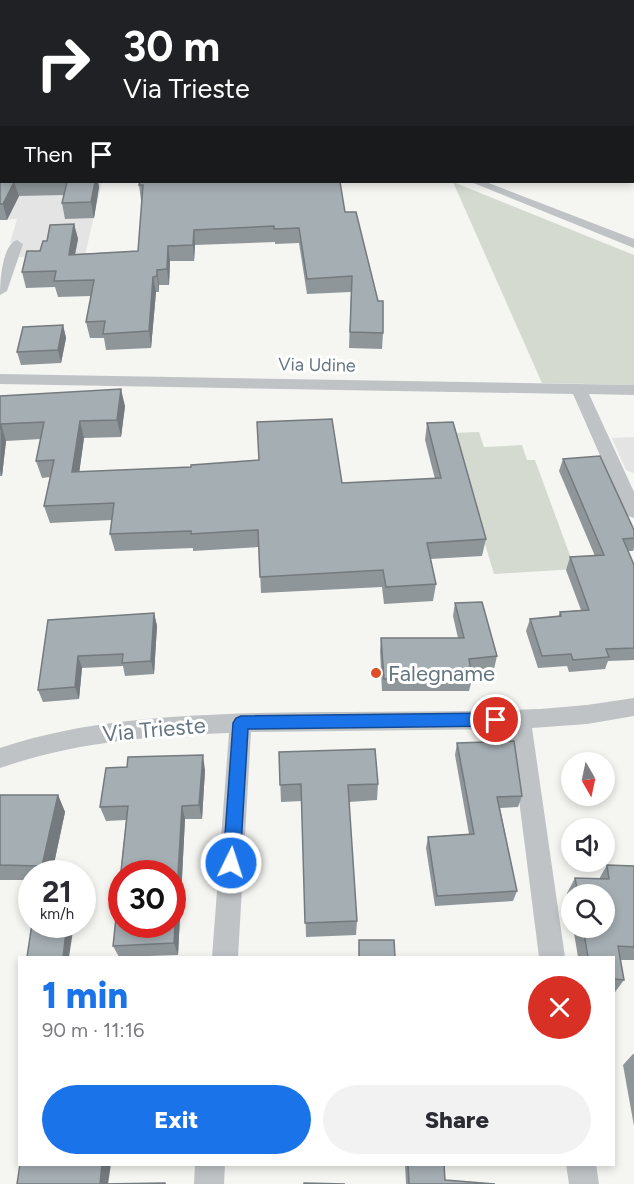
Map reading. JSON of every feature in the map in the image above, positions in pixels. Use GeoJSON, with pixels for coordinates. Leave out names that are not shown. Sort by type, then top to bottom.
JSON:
{"type":"FeatureCollection","features":[{"type":"Feature","properties":{"kind":"street"},"geometry":{"type":"LineString","coordinates":[[480,183],[634,244]]}},
{"type":"Feature","properties":{"kind":"street"},"geometry":{"type":"LineString","coordinates":[[0,291],[17,244]]}},
{"type":"Feature","properties":{"kind":"street","name":"Via Udine"},"geometry":{"type":"LineString","coordinates":[[0,379],[634,390]]}},
{"type":"Feature","properties":{"kind":"street"},"geometry":{"type":"LineString","coordinates":[[579,389],[634,512]]}},
{"type":"Feature","properties":{"kind":"street","name":"Via Trieste"},"geometry":{"type":"LineString","coordinates":[[0,758],[24,749],[114,730],[241,723],[520,719],[598,714],[634,707]]}},
{"type":"Feature","properties":{"kind":"street"},"geometry":{"type":"LineString","coordinates":[[520,719],[552,956]]}},
{"type":"Feature","properties":{"kind":"street"},"geometry":{"type":"LineString","coordinates":[[225,956],[241,723]]}},
{"type":"Feature","properties":{"kind":"street"},"geometry":{"type":"LineString","coordinates":[[209,1184],[210,1166]]}},
{"type":"Feature","properties":{"kind":"street"},"geometry":{"type":"LineString","coordinates":[[581,1166],[584,1184]]}},
{"type":"Feature","properties":{"kind":"shaded area"},"geometry":{"type":"Polygon","coordinates":[[[0,183],[102,183],[85,255],[19,257],[22,242],[10,243],[17,219],[0,220],[0,183]]]}},
{"type":"Feature","properties":{"kind":"shaded area"},"geometry":{"type":"Polygon","coordinates":[[[453,183],[634,255],[634,385],[542,383],[453,183]]]}},
{"type":"Feature","properties":{"kind":"shaded area"},"geometry":{"type":"Polygon","coordinates":[[[479,432],[484,447],[522,445],[527,460],[535,460],[575,569],[494,574],[452,433],[479,432]]]}},
{"type":"Feature","properties":{"kind":"shaded area"},"geometry":{"type":"Polygon","coordinates":[[[634,437],[634,473],[626,470],[612,438],[634,437]]]}},
{"type":"Feature","properties":{"kind":"building"},"geometry":{"type":"Polygon","coordinates":[[[0,183],[14,183],[3,204],[0,204],[0,183]]]}},
{"type":"Feature","properties":{"kind":"building"},"geometry":{"type":"Polygon","coordinates":[[[67,183],[95,183],[91,202],[62,203],[67,183]]]}},
{"type":"Feature","properties":{"kind":"building"},"geometry":{"type":"Polygon","coordinates":[[[140,183],[340,183],[345,212],[356,212],[378,301],[383,301],[383,333],[350,332],[352,276],[307,279],[299,228],[274,229],[274,226],[194,230],[193,245],[168,246],[167,269],[157,270],[157,276],[153,277],[149,331],[103,334],[105,321],[86,322],[94,280],[54,281],[56,271],[22,272],[27,251],[40,251],[43,241],[47,241],[50,225],[74,224],[69,255],[138,251],[143,185],[139,185],[140,183]]]}},
{"type":"Feature","properties":{"kind":"building"},"geometry":{"type":"Polygon","coordinates":[[[63,325],[58,350],[17,352],[23,327],[63,325]]]}},
{"type":"Feature","properties":{"kind":"building"},"geometry":{"type":"Polygon","coordinates":[[[121,389],[117,420],[80,421],[72,472],[191,467],[191,465],[259,460],[257,422],[332,419],[342,483],[441,478],[427,423],[453,422],[486,539],[427,543],[436,584],[386,587],[383,570],[260,577],[258,530],[191,534],[191,531],[110,534],[114,503],[44,506],[54,460],[36,461],[44,422],[1,424],[0,430],[0,396],[121,389]]]}},
{"type":"Feature","properties":{"kind":"building"},"geometry":{"type":"Polygon","coordinates":[[[600,456],[634,530],[634,538],[623,539],[634,565],[634,648],[606,649],[609,657],[573,660],[571,654],[542,656],[530,619],[561,616],[560,612],[589,610],[570,557],[604,555],[563,459],[600,456]]]}},
{"type":"Feature","properties":{"kind":"building"},"geometry":{"type":"Polygon","coordinates":[[[482,602],[497,656],[469,659],[472,679],[384,679],[381,638],[464,638],[455,603],[482,602]]]}},
{"type":"Feature","properties":{"kind":"building"},"geometry":{"type":"Polygon","coordinates":[[[154,613],[151,661],[122,663],[123,654],[78,656],[75,687],[38,690],[48,620],[154,613]]]}},
{"type":"Feature","properties":{"kind":"building"},"geometry":{"type":"Polygon","coordinates":[[[514,741],[522,796],[497,797],[517,891],[437,896],[428,837],[474,834],[457,743],[514,741]]]}},
{"type":"Feature","properties":{"kind":"building"},"geometry":{"type":"Polygon","coordinates":[[[375,749],[378,784],[348,785],[357,921],[305,923],[301,784],[280,785],[279,752],[375,749]]]}},
{"type":"Feature","properties":{"kind":"building"},"geometry":{"type":"Polygon","coordinates":[[[203,755],[199,805],[182,806],[179,860],[122,860],[128,806],[100,807],[106,768],[127,767],[128,757],[203,755]]]}},
{"type":"Feature","properties":{"kind":"building"},"geometry":{"type":"Polygon","coordinates":[[[0,795],[58,795],[43,860],[18,860],[18,865],[0,865],[0,795]]]}},
{"type":"Feature","properties":{"kind":"building"},"geometry":{"type":"Polygon","coordinates":[[[615,865],[634,866],[634,947],[618,946],[624,980],[615,979],[615,956],[588,956],[585,938],[615,938],[615,884],[576,884],[575,878],[609,879],[608,872],[615,872],[615,865]]]}},
{"type":"Feature","properties":{"kind":"building"},"geometry":{"type":"Polygon","coordinates":[[[30,938],[65,938],[63,956],[27,956],[30,938]]]}},
{"type":"Feature","properties":{"kind":"building"},"geometry":{"type":"Polygon","coordinates":[[[114,938],[174,938],[174,943],[113,946],[114,938]]]}},
{"type":"Feature","properties":{"kind":"building"},"geometry":{"type":"Polygon","coordinates":[[[359,940],[394,940],[395,956],[359,956],[359,940]]]}},
{"type":"Feature","properties":{"kind":"building"},"geometry":{"type":"Polygon","coordinates":[[[20,1166],[102,1166],[100,1184],[17,1184],[20,1166]]]}},
{"type":"Feature","properties":{"kind":"building"},"geometry":{"type":"Polygon","coordinates":[[[408,1166],[444,1166],[445,1180],[495,1184],[409,1184],[408,1166]]]}},
{"type":"Feature","properties":{"kind":"building"},"geometry":{"type":"Polygon","coordinates":[[[165,1183],[165,1184],[101,1184],[165,1183]]]}},
{"type":"Feature","properties":{"kind":"place","name":"Falegname"},"geometry":{"type":"Point","coordinates":[376,673]}},
{"type":"Feature","properties":{"kind":"route"},"geometry":{"type":"LineString","coordinates":[[231,863],[241,723],[496,720]]}}]}
